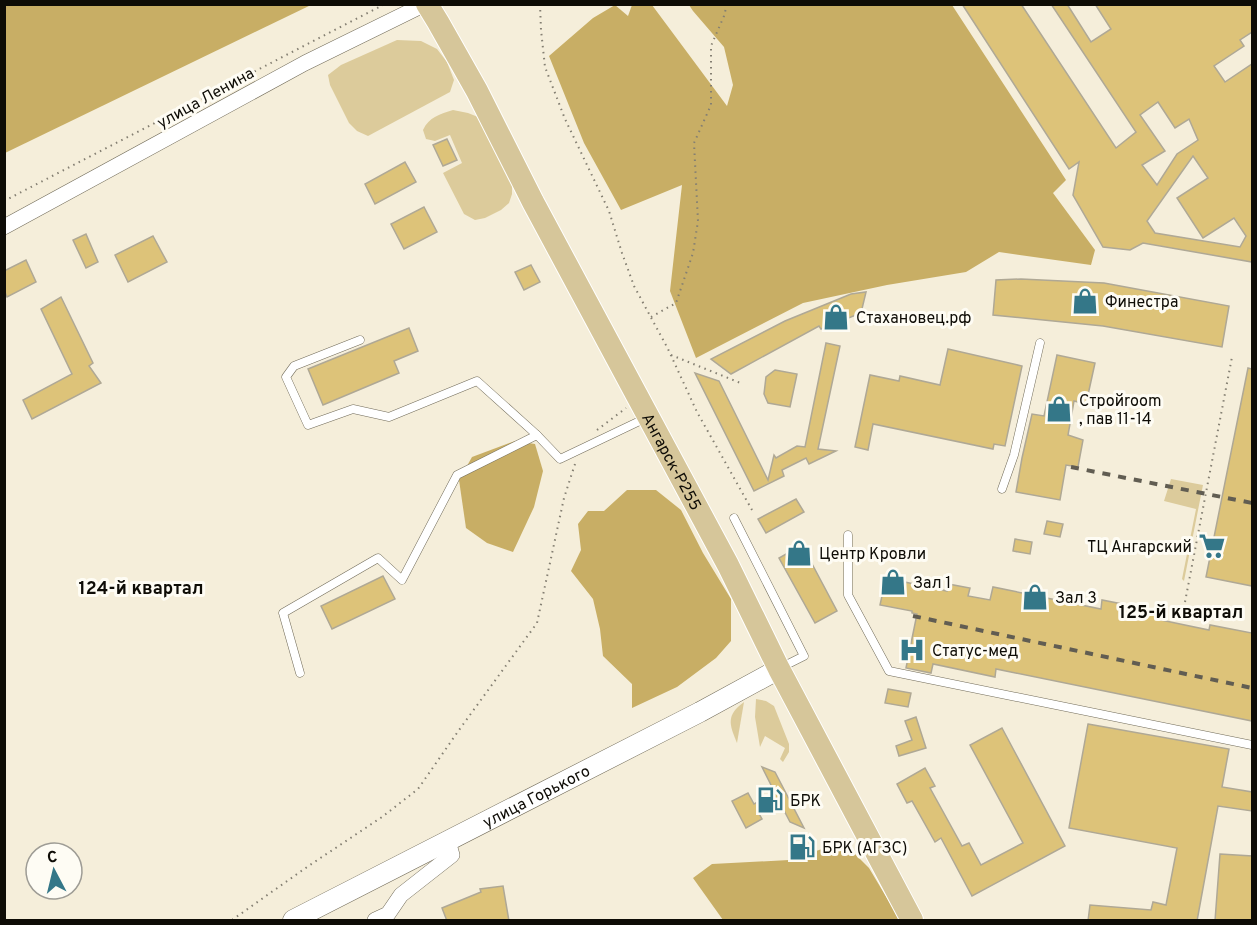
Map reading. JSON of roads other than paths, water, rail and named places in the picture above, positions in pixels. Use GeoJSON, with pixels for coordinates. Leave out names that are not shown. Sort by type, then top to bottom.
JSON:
{"type":"FeatureCollection","features":[{"type":"Feature","properties":{"kind":"main road","name":"Ангарск-Р255"},"geometry":{"type":"LineString","coordinates":[[426,4],[477,91],[533,202],[728,565],[779,669],[912,921]]}},
{"type":"Feature","properties":{"kind":"street","name":"улица Ленина"},"geometry":{"type":"LineString","coordinates":[[4,227],[295,69],[426,4]]}},
{"type":"Feature","properties":{"kind":"street","name":"улица Горького"},"geometry":{"type":"LineString","coordinates":[[293,921],[700,712],[779,669]]}},
{"type":"Feature","properties":{"kind":"street"},"geometry":{"type":"LineString","coordinates":[[375,921],[388,914],[401,895],[452,855],[448,841]]}},
{"type":"Feature","properties":{"kind":"lane"},"geometry":{"type":"LineString","coordinates":[[360,340],[294,366],[286,377],[308,425],[353,409],[389,417],[477,381],[560,459],[582,449],[643,408]]}},
{"type":"Feature","properties":{"kind":"lane"},"geometry":{"type":"LineString","coordinates":[[1002,489],[1014,455],[1040,343]]}},
{"type":"Feature","properties":{"kind":"lane"},"geometry":{"type":"LineString","coordinates":[[300,673],[283,613],[378,558],[402,580],[457,475],[537,435]]}},
{"type":"Feature","properties":{"kind":"lane"},"geometry":{"type":"LineString","coordinates":[[734,518],[804,656],[779,669]]}},
{"type":"Feature","properties":{"kind":"lane"},"geometry":{"type":"LineString","coordinates":[[848,535],[848,595],[889,671],[1252,745]]}},
{"type":"Feature","properties":{"kind":"railway"},"geometry":{"type":"LineString","coordinates":[[1071,467],[1252,503]]}},
{"type":"Feature","properties":{"kind":"railway"},"geometry":{"type":"LineString","coordinates":[[913,616],[1252,688]]}},
{"type":"Feature","properties":{"kind":"place","name":"Финестра"},"geometry":{"type":"Point","coordinates":[1085,301]}},
{"type":"Feature","properties":{"kind":"place","name":"Стахановец.рф"},"geometry":{"type":"Point","coordinates":[836,317]}},
{"type":"Feature","properties":{"kind":"place","name":"Стройroom , пав 11-14"},"geometry":{"type":"Point","coordinates":[1059,409]}},
{"type":"Feature","properties":{"kind":"place","name":"ТЦ Ангарский"},"geometry":{"type":"Point","coordinates":[1212,546]}},
{"type":"Feature","properties":{"kind":"place","name":"Центр Кровли"},"geometry":{"type":"Point","coordinates":[799,553]}},
{"type":"Feature","properties":{"kind":"place","name":"Зал 1"},"geometry":{"type":"Point","coordinates":[893,582]}},
{"type":"Feature","properties":{"kind":"place","name":"Зал 3"},"geometry":{"type":"Point","coordinates":[1035,597]}},
{"type":"Feature","properties":{"kind":"place","name":"Статус-мед"},"geometry":{"type":"Point","coordinates":[912,650]}},
{"type":"Feature","properties":{"kind":"place","name":"БРК"},"geometry":{"type":"Point","coordinates":[770,800]}},
{"type":"Feature","properties":{"kind":"place","name":"БРК (АГЗС)"},"geometry":{"type":"Point","coordinates":[802,847]}},
{"type":"Feature","properties":{"kind":"district","name":"124-й квартал"},"geometry":{"type":"Point","coordinates":[141,588]}},
{"type":"Feature","properties":{"kind":"district","name":"125-й квартал"},"geometry":{"type":"Point","coordinates":[1181,612]}}]}
